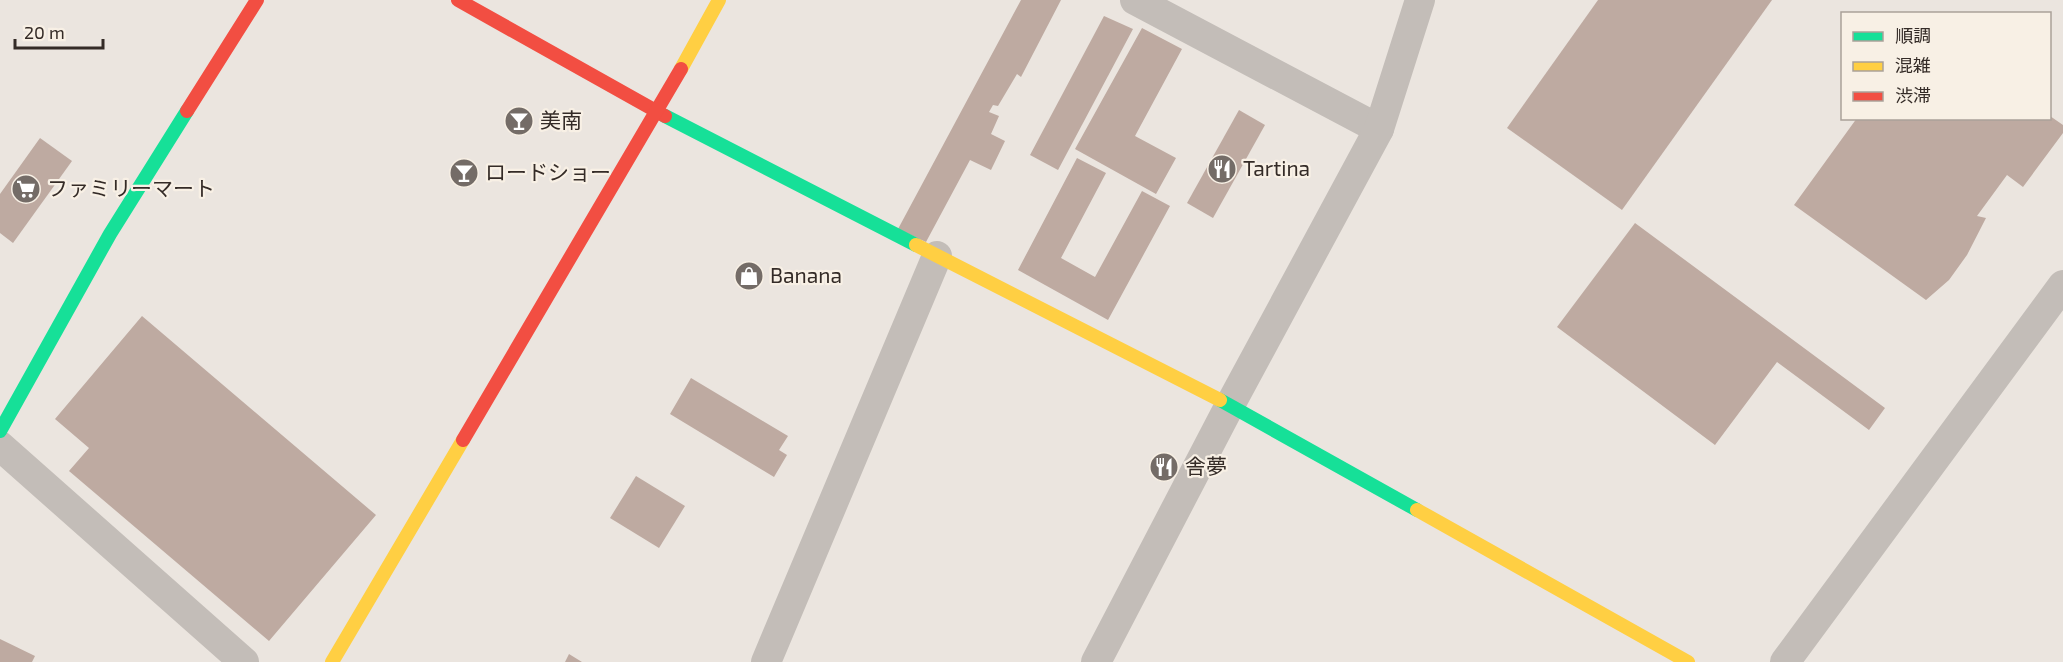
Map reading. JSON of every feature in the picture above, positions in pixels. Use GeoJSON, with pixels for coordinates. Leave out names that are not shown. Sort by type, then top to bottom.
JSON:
{"type":"FeatureCollection","features":[{"type":"Feature","properties":{"kind":"street"},"geometry":{"type":"LineString","coordinates":[[0,431],[110,234],[257,0]]}},
{"type":"Feature","properties":{"kind":"street"},"geometry":{"type":"LineString","coordinates":[[458,0],[657,112],[1230,405],[1688,662]]}},
{"type":"Feature","properties":{"kind":"street"},"geometry":{"type":"LineString","coordinates":[[332,662],[657,112],[719,0]]}},
{"type":"Feature","properties":{"kind":"street"},"geometry":{"type":"LineString","coordinates":[[1135,0],[1379,129]]}},
{"type":"Feature","properties":{"kind":"street"},"geometry":{"type":"LineString","coordinates":[[1096,662],[1230,405],[1379,129],[1420,0]]}},
{"type":"Feature","properties":{"kind":"street"},"geometry":{"type":"LineString","coordinates":[[766,662],[937,256]]}},
{"type":"Feature","properties":{"kind":"street"},"geometry":{"type":"LineString","coordinates":[[1785,662],[2063,285]]}},
{"type":"Feature","properties":{"kind":"street"},"geometry":{"type":"LineString","coordinates":[[0,446],[244,662]]}},
{"type":"Feature","properties":{"kind":"building"},"geometry":{"type":"Polygon","coordinates":[[[1021,0],[1061,0],[1021,77],[1017,74],[998,106],[993,105],[989,112],[999,116],[991,134],[1005,141],[991,170],[970,160],[926,242],[898,229],[1021,0]]]}},
{"type":"Feature","properties":{"kind":"building"},"geometry":{"type":"Polygon","coordinates":[[[1598,0],[1772,0],[1622,210],[1507,128],[1598,0]]]}},
{"type":"Feature","properties":{"kind":"building"},"geometry":{"type":"Polygon","coordinates":[[[1104,16],[1133,29],[1058,170],[1030,155],[1104,16]]]}},
{"type":"Feature","properties":{"kind":"building"},"geometry":{"type":"Polygon","coordinates":[[[1142,28],[1182,49],[1135,136],[1176,158],[1156,194],[1075,149],[1142,28]]]}},
{"type":"Feature","properties":{"kind":"building"},"geometry":{"type":"Polygon","coordinates":[[[1239,110],[1265,125],[1213,218],[1187,203],[1239,110]]]}},
{"type":"Feature","properties":{"kind":"building"},"geometry":{"type":"Polygon","coordinates":[[[2051,117],[2063,125],[2063,133],[2023,187],[2007,175],[1977,216],[1986,218],[1967,255],[1949,280],[1926,300],[1794,205],[1856,120],[2051,120],[2051,117]]]}},
{"type":"Feature","properties":{"kind":"building"},"geometry":{"type":"Polygon","coordinates":[[[40,138],[72,161],[13,243],[0,233],[0,194],[40,138]]]}},
{"type":"Feature","properties":{"kind":"building"},"geometry":{"type":"Polygon","coordinates":[[[1077,158],[1106,173],[1061,258],[1095,277],[1142,191],[1170,206],[1108,320],[1018,270],[1077,158]]]}},
{"type":"Feature","properties":{"kind":"building"},"geometry":{"type":"Polygon","coordinates":[[[1635,223],[1885,408],[1869,430],[1777,362],[1715,445],[1557,327],[1635,223]]]}},
{"type":"Feature","properties":{"kind":"building"},"geometry":{"type":"Polygon","coordinates":[[[142,316],[376,515],[269,641],[69,471],[89,448],[55,419],[142,316]]]}},
{"type":"Feature","properties":{"kind":"building"},"geometry":{"type":"Polygon","coordinates":[[[691,378],[788,436],[779,450],[787,455],[774,477],[670,414],[691,378]]]}},
{"type":"Feature","properties":{"kind":"building"},"geometry":{"type":"Polygon","coordinates":[[[636,476],[685,506],[659,548],[610,518],[636,476]]]}},
{"type":"Feature","properties":{"kind":"building"},"geometry":{"type":"Polygon","coordinates":[[[0,639],[35,656],[32,662],[0,662],[0,639]]]}},
{"type":"Feature","properties":{"kind":"building"},"geometry":{"type":"Polygon","coordinates":[[[569,654],[582,662],[565,662],[569,654]]]}},
{"type":"Feature","properties":{"kind":"traffic: fast"},"geometry":{"type":"LineString","coordinates":[[0,431],[110,234],[187,111]]}},
{"type":"Feature","properties":{"kind":"traffic: fast"},"geometry":{"type":"LineString","coordinates":[[665,116],[916,245]]}},
{"type":"Feature","properties":{"kind":"traffic: fast"},"geometry":{"type":"LineString","coordinates":[[1220,400],[1417,510]]}},
{"type":"Feature","properties":{"kind":"traffic: slow"},"geometry":{"type":"LineString","coordinates":[[681,69],[719,0]]}},
{"type":"Feature","properties":{"kind":"traffic: slow"},"geometry":{"type":"LineString","coordinates":[[916,245],[1220,400]]}},
{"type":"Feature","properties":{"kind":"traffic: slow"},"geometry":{"type":"LineString","coordinates":[[332,662],[463,440]]}},
{"type":"Feature","properties":{"kind":"traffic: slow"},"geometry":{"type":"LineString","coordinates":[[1417,510],[1688,662]]}},
{"type":"Feature","properties":{"kind":"traffic: jam"},"geometry":{"type":"LineString","coordinates":[[187,111],[257,0]]}},
{"type":"Feature","properties":{"kind":"traffic: jam"},"geometry":{"type":"LineString","coordinates":[[458,0],[665,116]]}},
{"type":"Feature","properties":{"kind":"traffic: jam"},"geometry":{"type":"LineString","coordinates":[[463,440],[681,69]]}},
{"type":"Feature","properties":{"kind":"place","name":"美南"},"geometry":{"type":"Point","coordinates":[519,121]}},
{"type":"Feature","properties":{"kind":"place","name":"Tartina"},"geometry":{"type":"Point","coordinates":[1222,169]}},
{"type":"Feature","properties":{"kind":"place","name":"ロードショー"},"geometry":{"type":"Point","coordinates":[464,173]}},
{"type":"Feature","properties":{"kind":"place","name":"ファミリーマート"},"geometry":{"type":"Point","coordinates":[26,189]}},
{"type":"Feature","properties":{"kind":"place","name":"Banana"},"geometry":{"type":"Point","coordinates":[749,276]}},
{"type":"Feature","properties":{"kind":"place","name":"舎夢"},"geometry":{"type":"Point","coordinates":[1164,467]}}]}
